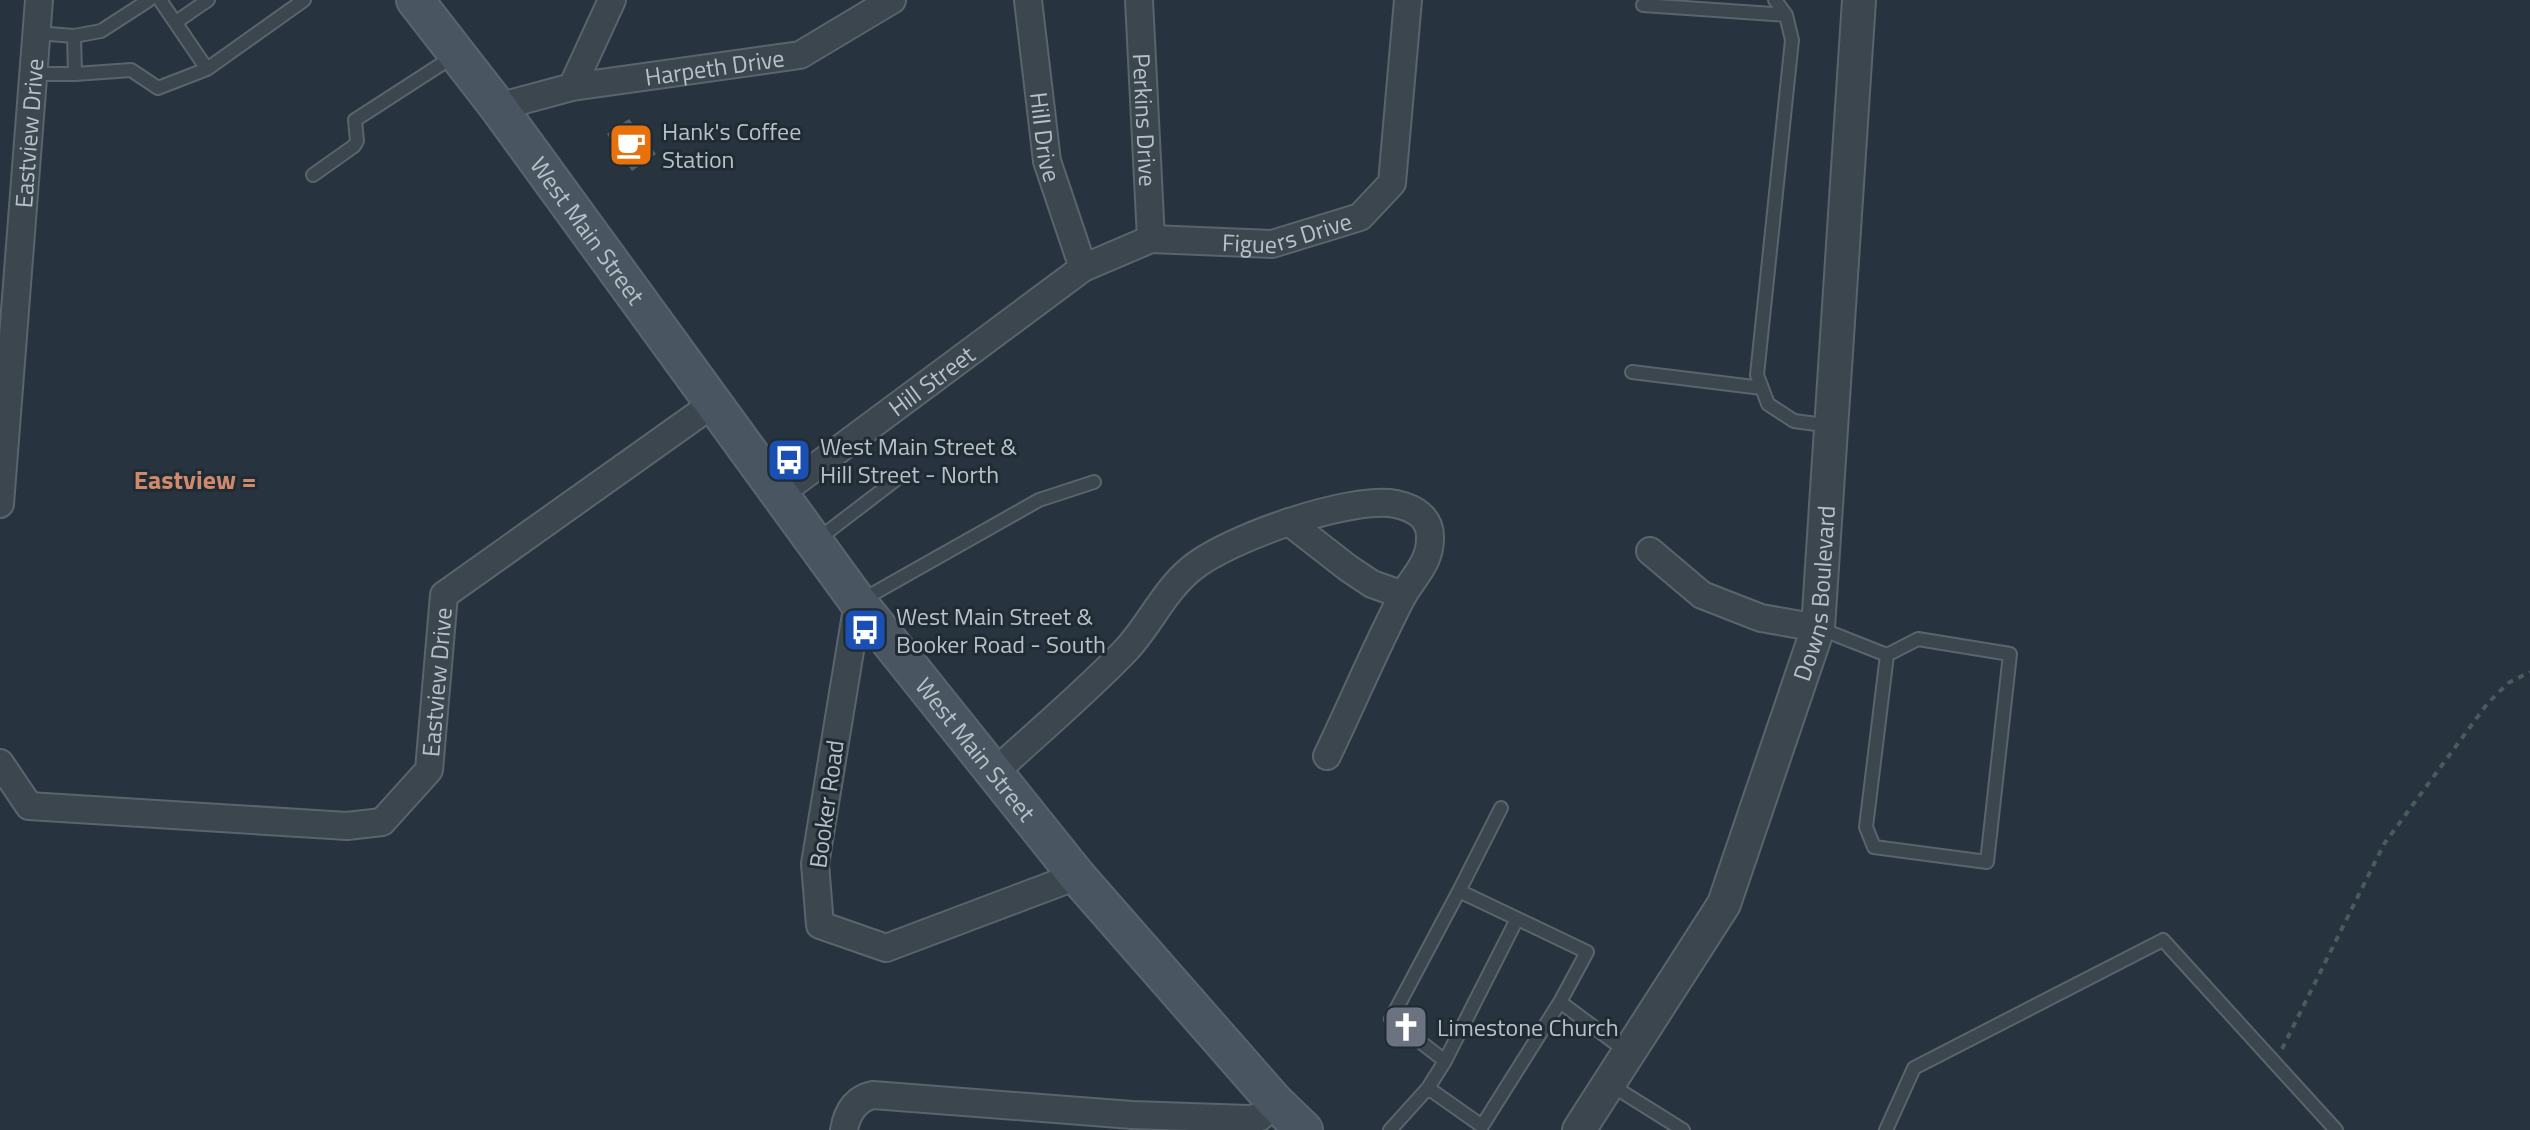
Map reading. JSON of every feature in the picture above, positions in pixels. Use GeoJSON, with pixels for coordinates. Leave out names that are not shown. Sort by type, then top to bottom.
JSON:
{"type":"FeatureCollection","features":[{"type":"Feature","properties":{"kind":"main road","name":"West Main Street"},"geometry":{"type":"LineString","coordinates":[[415,0],[498,107],[858,602],[1077,876],[1275,1102],[1304,1130]]}},
{"type":"Feature","properties":{"kind":"street","name":"Eastview Drive"},"geometry":{"type":"LineString","coordinates":[[0,504],[39,0]]}},
{"type":"Feature","properties":{"kind":"street"},"geometry":{"type":"LineString","coordinates":[[572,87],[612,0]]}},
{"type":"Feature","properties":{"kind":"street","name":"Harpeth Drive"},"geometry":{"type":"LineString","coordinates":[[498,107],[572,87],[800,55],[892,0]]}},
{"type":"Feature","properties":{"kind":"street","name":"Hill Drive"},"geometry":{"type":"LineString","coordinates":[[1028,0],[1047,161],[1083,268]]}},
{"type":"Feature","properties":{"kind":"street","name":"Perkins Drive"},"geometry":{"type":"LineString","coordinates":[[1139,0],[1151,239]]}},
{"type":"Feature","properties":{"kind":"street","name":"Figuers Drive"},"geometry":{"type":"LineString","coordinates":[[1083,268],[1151,239],[1272,244],[1360,217],[1392,183],[1408,0]]}},
{"type":"Feature","properties":{"kind":"street","name":"Downs Boulevard"},"geometry":{"type":"LineString","coordinates":[[1579,1130],[1724,904],[1818,628],[1859,0]]}},
{"type":"Feature","properties":{"kind":"street","name":"Hill Street"},"geometry":{"type":"LineString","coordinates":[[779,494],[1083,268]]}},
{"type":"Feature","properties":{"kind":"street","name":"Eastview Drive"},"geometry":{"type":"LineString","coordinates":[[0,763],[29,806],[347,826],[382,822],[429,770],[444,595],[714,403]]}},
{"type":"Feature","properties":{"kind":"street"},"geometry":{"type":"LineString","coordinates":[[994,773],[1128,648],[1169,592],[1191,569],[1225,547],[1289,522],[1338,508],[1390,503],[1413,508],[1427,521],[1431,536],[1427,560],[1403,595],[1327,756]]}},
{"type":"Feature","properties":{"kind":"street"},"geometry":{"type":"LineString","coordinates":[[1289,522],[1372,584],[1403,595]]}},
{"type":"Feature","properties":{"kind":"street"},"geometry":{"type":"LineString","coordinates":[[1650,551],[1702,595],[1761,618],[1818,628]]}},
{"type":"Feature","properties":{"kind":"street","name":"Booker Road"},"geometry":{"type":"LineString","coordinates":[[858,602],[815,864],[820,925],[886,948],[1077,876]]}},
{"type":"Feature","properties":{"kind":"street"},"geometry":{"type":"LineString","coordinates":[[844,1130],[853,1107],[865,1097],[873,1095],[1132,1115],[1233,1119],[1260,1117],[1275,1102]]}},
{"type":"Feature","properties":{"kind":"lane"},"geometry":{"type":"LineString","coordinates":[[37,33],[74,36],[101,31],[149,0]]}},
{"type":"Feature","properties":{"kind":"lane"},"geometry":{"type":"LineString","coordinates":[[160,0],[207,69]]}},
{"type":"Feature","properties":{"kind":"lane"},"geometry":{"type":"LineString","coordinates":[[176,22],[208,0]]}},
{"type":"Feature","properties":{"kind":"lane"},"geometry":{"type":"LineString","coordinates":[[34,74],[131,70],[158,88],[207,69],[304,0]]}},
{"type":"Feature","properties":{"kind":"lane"},"geometry":{"type":"LineString","coordinates":[[1775,0],[1786,15],[1792,40],[1757,375],[1768,404],[1794,421],[1831,426]]}},
{"type":"Feature","properties":{"kind":"lane"},"geometry":{"type":"LineString","coordinates":[[1643,5],[1786,15]]}},
{"type":"Feature","properties":{"kind":"lane"},"geometry":{"type":"LineString","coordinates":[[74,36],[75,74]]}},
{"type":"Feature","properties":{"kind":"lane"},"geometry":{"type":"LineString","coordinates":[[313,175],[354,146],[357,141],[355,120],[457,54]]}},
{"type":"Feature","properties":{"kind":"lane"},"geometry":{"type":"LineString","coordinates":[[1632,372],[1762,388]]}},
{"type":"Feature","properties":{"kind":"lane"},"geometry":{"type":"LineString","coordinates":[[814,542],[898,478]]}},
{"type":"Feature","properties":{"kind":"lane"},"geometry":{"type":"LineString","coordinates":[[858,602],[1039,500],[1094,482]]}},
{"type":"Feature","properties":{"kind":"lane"},"geometry":{"type":"LineString","coordinates":[[1818,628],[1887,655],[1918,639],[2010,654],[1987,862],[1874,847],[1866,827],[1887,655]]}},
{"type":"Feature","properties":{"kind":"lane"},"geometry":{"type":"LineString","coordinates":[[1445,1061],[1391,1019],[1501,808]]}},
{"type":"Feature","properties":{"kind":"lane"},"geometry":{"type":"LineString","coordinates":[[1428,1088],[1482,1126],[1560,1002],[1587,952],[1459,891]]}},
{"type":"Feature","properties":{"kind":"lane"},"geometry":{"type":"LineString","coordinates":[[1390,1130],[1428,1088],[1445,1061],[1517,919]]}},
{"type":"Feature","properties":{"kind":"lane"},"geometry":{"type":"LineString","coordinates":[[1886,1130],[1914,1068],[2163,940],[2336,1130]]}},
{"type":"Feature","properties":{"kind":"lane"},"geometry":{"type":"LineString","coordinates":[[1560,1002],[1628,1053]]}},
{"type":"Feature","properties":{"kind":"lane"},"geometry":{"type":"LineString","coordinates":[[1609,1083],[1683,1130]]}},
{"type":"Feature","properties":{"kind":"path"},"geometry":{"type":"LineString","coordinates":[[2275,1063],[2384,844],[2487,704],[2508,683],[2530,672]]}},
{"type":"Feature","properties":{"kind":"building","name":"Hank's Coffee Station"},"geometry":{"type":"Polygon","coordinates":[[[629,119],[656,154],[632,171],[607,134],[629,119]]]}},
{"type":"Feature","properties":{"kind":"place","name":"Hank's Coffee Station"},"geometry":{"type":"Point","coordinates":[631,145]}},
{"type":"Feature","properties":{"kind":"place","name":"West Main Street & Hill Street - North"},"geometry":{"type":"Point","coordinates":[789,460]}},
{"type":"Feature","properties":{"kind":"place","name":"West Main Street & Booker Road - South"},"geometry":{"type":"Point","coordinates":[865,630]}},
{"type":"Feature","properties":{"kind":"place","name":"Limestone Church"},"geometry":{"type":"Point","coordinates":[1406,1027]}},
{"type":"Feature","properties":{"kind":"district","name":"Eastview ="},"geometry":{"type":"Point","coordinates":[195,479]}}]}
